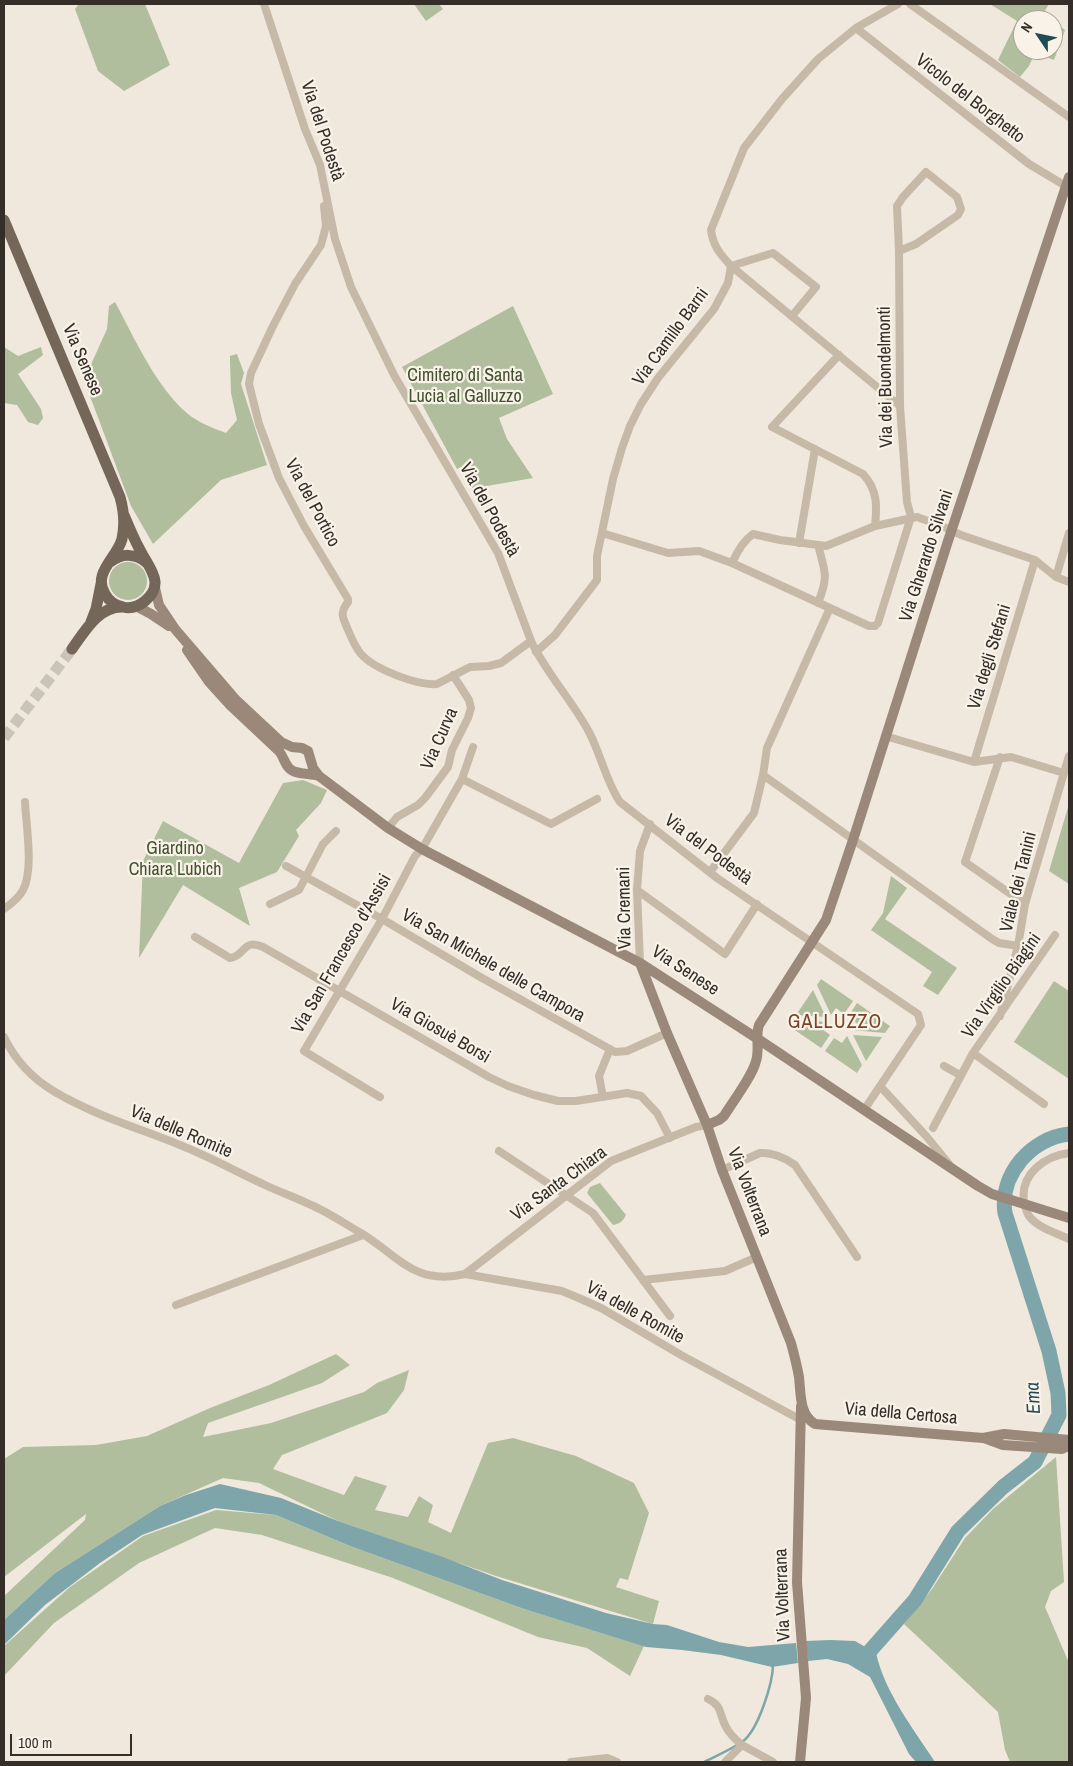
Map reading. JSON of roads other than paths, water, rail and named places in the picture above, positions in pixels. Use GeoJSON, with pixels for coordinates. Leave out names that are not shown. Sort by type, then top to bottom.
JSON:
{"type":"FeatureCollection","features":[{"type":"Feature","properties":{"kind":"main road","name":"Via Gherardo Silvani"},"geometry":{"type":"LineString","coordinates":[[707,1125],[724,1116],[753,1069],[756,1061],[758,1029],[826,920],[952,531],[1068,184]]}},
{"type":"Feature","properties":{"kind":"main road","name":"Via Senese"},"geometry":{"type":"LineString","coordinates":[[4,220],[116,486],[124,515],[154,576],[154,588],[159,605],[209,682],[238,713],[276,747],[289,768],[293,771],[319,776]]}},
{"type":"Feature","properties":{"kind":"main road","name":"Via Senese"},"geometry":{"type":"LineString","coordinates":[[124,515],[122,540],[105,570],[101,584],[108,599],[114,604],[131,607],[151,614],[177,632],[236,700],[281,742],[308,751],[314,770],[319,776],[388,828],[422,849],[640,963],[758,1039],[978,1186],[992,1194],[1069,1218]]}},
{"type":"Feature","properties":{"kind":"main road"},"geometry":{"type":"LineString","coordinates":[[90,623],[105,570],[118,556],[129,554],[140,558],[148,564]]}},
{"type":"Feature","properties":{"kind":"main road"},"geometry":{"type":"LineString","coordinates":[[72,648],[90,623],[104,612],[117,607],[131,607],[146,600],[154,588]]}},
{"type":"Feature","properties":{"kind":"main road"},"geometry":{"type":"LineString","coordinates":[[285,759],[288,752],[295,747]]}},
{"type":"Feature","properties":{"kind":"main road"},"geometry":{"type":"LineString","coordinates":[[300,772],[306,769],[311,762]]}},
{"type":"Feature","properties":{"kind":"main road","name":"Via Volterrana"},"geometry":{"type":"LineString","coordinates":[[640,963],[707,1125],[722,1170],[793,1349],[799,1377],[801,1438],[797,1549],[805,1712],[800,1762]]}},
{"type":"Feature","properties":{"kind":"main road","name":"Via Volterrana"},"geometry":{"type":"LineString","coordinates":[[801,1403],[811,1426]]}},
{"type":"Feature","properties":{"kind":"main road"},"geometry":{"type":"LineString","coordinates":[[801,1420],[811,1426],[801,1438]]}},
{"type":"Feature","properties":{"kind":"main road","name":"Via della Certosa"},"geometry":{"type":"LineString","coordinates":[[811,1426],[983,1438],[1004,1434],[1066,1443]]}},
{"type":"Feature","properties":{"kind":"main road","name":"Via della Certosa"},"geometry":{"type":"LineString","coordinates":[[983,1438],[1003,1445],[1066,1443]]}},
{"type":"Feature","properties":{"kind":"street","name":"Via del Podestà"},"geometry":{"type":"LineString","coordinates":[[264,4],[305,129],[320,165],[334,239],[351,287],[394,375],[498,553],[530,641],[580,716],[620,802],[710,872],[918,1014],[921,1025],[864,1110]]}},
{"type":"Feature","properties":{"kind":"street"},"geometry":{"type":"LineString","coordinates":[[898,4],[856,28],[807,70],[744,148],[711,230],[713,241],[718,251],[731,266],[900,406]]}},
{"type":"Feature","properties":{"kind":"street"},"geometry":{"type":"LineString","coordinates":[[910,4],[1069,117]]}},
{"type":"Feature","properties":{"kind":"street","name":"Vicolo del Borghetto"},"geometry":{"type":"LineString","coordinates":[[856,28],[1029,164],[1068,184]]}},
{"type":"Feature","properties":{"kind":"street","name":"Via dei Buondelmonti"},"geometry":{"type":"LineString","coordinates":[[899,251],[916,244],[958,215],[960,210],[958,197],[926,172],[897,206],[900,406],[907,502],[911,517]]}},
{"type":"Feature","properties":{"kind":"street","name":"Via del Portico"},"geometry":{"type":"LineString","coordinates":[[325,187],[323,201],[326,226],[321,245],[295,284],[273,326],[251,373],[249,384],[258,424],[279,478],[304,526],[348,599],[342,616],[355,646],[361,654],[377,666],[424,684],[437,684],[470,667],[501,663],[530,641]]}},
{"type":"Feature","properties":{"kind":"street"},"geometry":{"type":"LineString","coordinates":[[731,266],[773,253],[816,287],[792,316]]}},
{"type":"Feature","properties":{"kind":"street","name":"Via Camillo Barni"},"geometry":{"type":"LineString","coordinates":[[536,652],[555,635],[597,580],[596,556],[613,479],[630,426],[641,404],[658,378],[714,309],[728,282],[731,266]]}},
{"type":"Feature","properties":{"kind":"street"},"geometry":{"type":"LineString","coordinates":[[839,355],[772,427],[863,474],[872,487],[877,504],[875,526]]}},
{"type":"Feature","properties":{"kind":"street"},"geometry":{"type":"LineString","coordinates":[[799,543],[815,449]]}},
{"type":"Feature","properties":{"kind":"street"},"geometry":{"type":"LineString","coordinates":[[602,533],[668,553],[699,551],[732,563],[869,626],[875,626],[878,623],[911,517]]}},
{"type":"Feature","properties":{"kind":"street"},"geometry":{"type":"LineString","coordinates":[[732,563],[744,543],[753,534],[826,546],[875,526],[911,517],[923,518],[952,531],[1035,560],[1056,578],[1069,582]]}},
{"type":"Feature","properties":{"kind":"street"},"geometry":{"type":"LineString","coordinates":[[1056,578],[1069,533]]}},
{"type":"Feature","properties":{"kind":"street"},"geometry":{"type":"LineString","coordinates":[[818,545],[826,576],[825,587],[818,603]]}},
{"type":"Feature","properties":{"kind":"street","name":"Via degli Stefani"},"geometry":{"type":"LineString","coordinates":[[974,762],[1035,560]]}},
{"type":"Feature","properties":{"kind":"street"},"geometry":{"type":"LineString","coordinates":[[710,872],[754,814],[767,748],[830,608]]}},
{"type":"Feature","properties":{"kind":"street","name":"Via Curva"},"geometry":{"type":"LineString","coordinates":[[388,828],[397,818],[422,802],[448,766],[452,750],[471,708],[469,700],[453,675]]}},
{"type":"Feature","properties":{"kind":"street"},"geometry":{"type":"LineString","coordinates":[[885,736],[974,762],[1011,756],[1064,773]]}},
{"type":"Feature","properties":{"kind":"street","name":"Via San Francesco d'Assisi"},"geometry":{"type":"LineString","coordinates":[[380,1097],[304,1051],[382,919],[415,856],[422,849],[462,778],[473,747]]}},
{"type":"Feature","properties":{"kind":"street","name":"Viale dei Tanini"},"geometry":{"type":"LineString","coordinates":[[1000,1016],[1018,946],[1025,904],[1069,756]]}},
{"type":"Feature","properties":{"kind":"street"},"geometry":{"type":"LineString","coordinates":[[1000,757],[966,862],[1025,904]]}},
{"type":"Feature","properties":{"kind":"street"},"geometry":{"type":"LineString","coordinates":[[763,776],[992,939],[1000,943],[1018,946]]}},
{"type":"Feature","properties":{"kind":"street"},"geometry":{"type":"LineString","coordinates":[[462,778],[551,824],[597,799]]}},
{"type":"Feature","properties":{"kind":"street"},"geometry":{"type":"LineString","coordinates":[[4,909],[12,904],[23,890],[28,876],[25,802]]}},
{"type":"Feature","properties":{"kind":"street","name":"Via Cremani"},"geometry":{"type":"LineString","coordinates":[[640,963],[637,890],[640,851],[650,824]]}},
{"type":"Feature","properties":{"kind":"street"},"geometry":{"type":"LineString","coordinates":[[270,904],[299,890],[324,844],[336,831]]}},
{"type":"Feature","properties":{"kind":"street","name":"Via San Michele delle Campora"},"geometry":{"type":"LineString","coordinates":[[286,866],[610,1049]]}},
{"type":"Feature","properties":{"kind":"street"},"geometry":{"type":"LineString","coordinates":[[637,890],[726,954],[757,904]]}},
{"type":"Feature","properties":{"kind":"street","name":"Via Virgilio Biagini"},"geometry":{"type":"LineString","coordinates":[[933,1128],[973,1053],[1055,935]]}},
{"type":"Feature","properties":{"kind":"street","name":"Via Giosuè Borsi"},"geometry":{"type":"LineString","coordinates":[[195,938],[230,958],[238,956],[248,945],[257,944],[489,1077],[508,1086],[558,1101],[576,1101],[627,1093],[641,1096],[656,1113],[670,1138]]}},
{"type":"Feature","properties":{"kind":"street"},"geometry":{"type":"LineString","coordinates":[[603,1097],[599,1076],[610,1049],[615,1052],[628,1051],[668,1033]]}},
{"type":"Feature","properties":{"kind":"street","name":"Via delle Romite"},"geometry":{"type":"LineString","coordinates":[[4,1037],[21,1064],[36,1079],[55,1092],[97,1113],[183,1146],[279,1192],[313,1205],[363,1235],[402,1264],[418,1272],[449,1278],[465,1274],[562,1291],[581,1299],[801,1420]]}},
{"type":"Feature","properties":{"kind":"street","name":"Via Virgilio Biagini"},"geometry":{"type":"LineString","coordinates":[[973,1053],[1044,1104]]}},
{"type":"Feature","properties":{"kind":"street"},"geometry":{"type":"LineString","coordinates":[[944,1066],[960,1076]]}},
{"type":"Feature","properties":{"kind":"street"},"geometry":{"type":"LineString","coordinates":[[880,1086],[927,1137],[953,1170]]}},
{"type":"Feature","properties":{"kind":"street","name":"Via Santa Chiara"},"geometry":{"type":"LineString","coordinates":[[465,1274],[611,1161],[707,1125]]}},
{"type":"Feature","properties":{"kind":"street"},"geometry":{"type":"LineString","coordinates":[[499,1151],[593,1212],[670,1316]]}},
{"type":"Feature","properties":{"kind":"street"},"geometry":{"type":"LineString","coordinates":[[722,1170],[766,1152],[790,1161],[795,1165],[857,1258]]}},
{"type":"Feature","properties":{"kind":"street"},"geometry":{"type":"LineString","coordinates":[[1069,1153],[1045,1160],[1033,1171],[1024,1190],[1028,1215],[1049,1230],[1069,1239]]}},
{"type":"Feature","properties":{"kind":"street"},"geometry":{"type":"LineString","coordinates":[[176,1305],[363,1235]]}},
{"type":"Feature","properties":{"kind":"street"},"geometry":{"type":"LineString","coordinates":[[643,1280],[724,1271],[756,1257]]}},
{"type":"Feature","properties":{"kind":"street"},"geometry":{"type":"LineString","coordinates":[[708,1699],[719,1706],[725,1726],[730,1734],[742,1745],[773,1762]]}},
{"type":"Feature","properties":{"kind":"street"},"geometry":{"type":"LineString","coordinates":[[725,1762],[742,1745]]}},
{"type":"Feature","properties":{"kind":"street"},"geometry":{"type":"LineString","coordinates":[[572,1762],[607,1758],[617,1762]]}},
{"type":"Feature","properties":{"kind":"water"},"geometry":{"type":"Polygon","coordinates":[[[220,1484],[281,1498],[338,1521],[443,1557],[502,1580],[606,1613],[653,1624],[667,1625],[719,1642],[748,1647],[796,1643],[798,1663],[772,1667],[721,1655],[646,1647],[524,1609],[350,1546],[276,1515],[215,1508],[142,1535],[100,1563],[45,1605],[4,1645],[4,1620],[55,1573],[160,1506],[220,1484]]]}},
{"type":"Feature","properties":{"kind":"water"},"geometry":{"type":"Polygon","coordinates":[[[806,1641],[855,1641],[876,1653],[880,1668],[893,1696],[935,1762],[916,1762],[909,1754],[870,1677],[848,1664],[827,1659],[808,1661],[806,1641]]]}},
{"type":"Feature","properties":{"kind":"waterway","name":"Ema"},"geometry":{"type":"LineString","coordinates":[[862,1660],[915,1600],[958,1531],[1003,1487],[1035,1462],[1059,1415],[1058,1393],[1049,1351],[1005,1213],[1004,1199],[1007,1185],[1020,1161],[1042,1143],[1055,1137],[1069,1134]]}},
{"type":"Feature","properties":{"kind":"waterway"},"geometry":{"type":"LineString","coordinates":[[704,1762],[742,1742],[754,1728],[764,1706],[773,1664]]}},
{"type":"Feature","properties":{"kind":"tunnel"},"geometry":{"type":"LineString","coordinates":[[4,738],[72,649]]}},
{"type":"Feature","properties":{"kind":"district","name":"GALLUZZO"},"geometry":{"type":"Point","coordinates":[835,1023]}},
{"type":"Feature","properties":{"kind":"park label","name":"Cimitero di Santa Lucia al Galluzzo"},"geometry":{"type":"Point","coordinates":[465,386]}},
{"type":"Feature","properties":{"kind":"park label","name":"Giardino Chiara Lubich"},"geometry":{"type":"Point","coordinates":[175,860]}}]}
